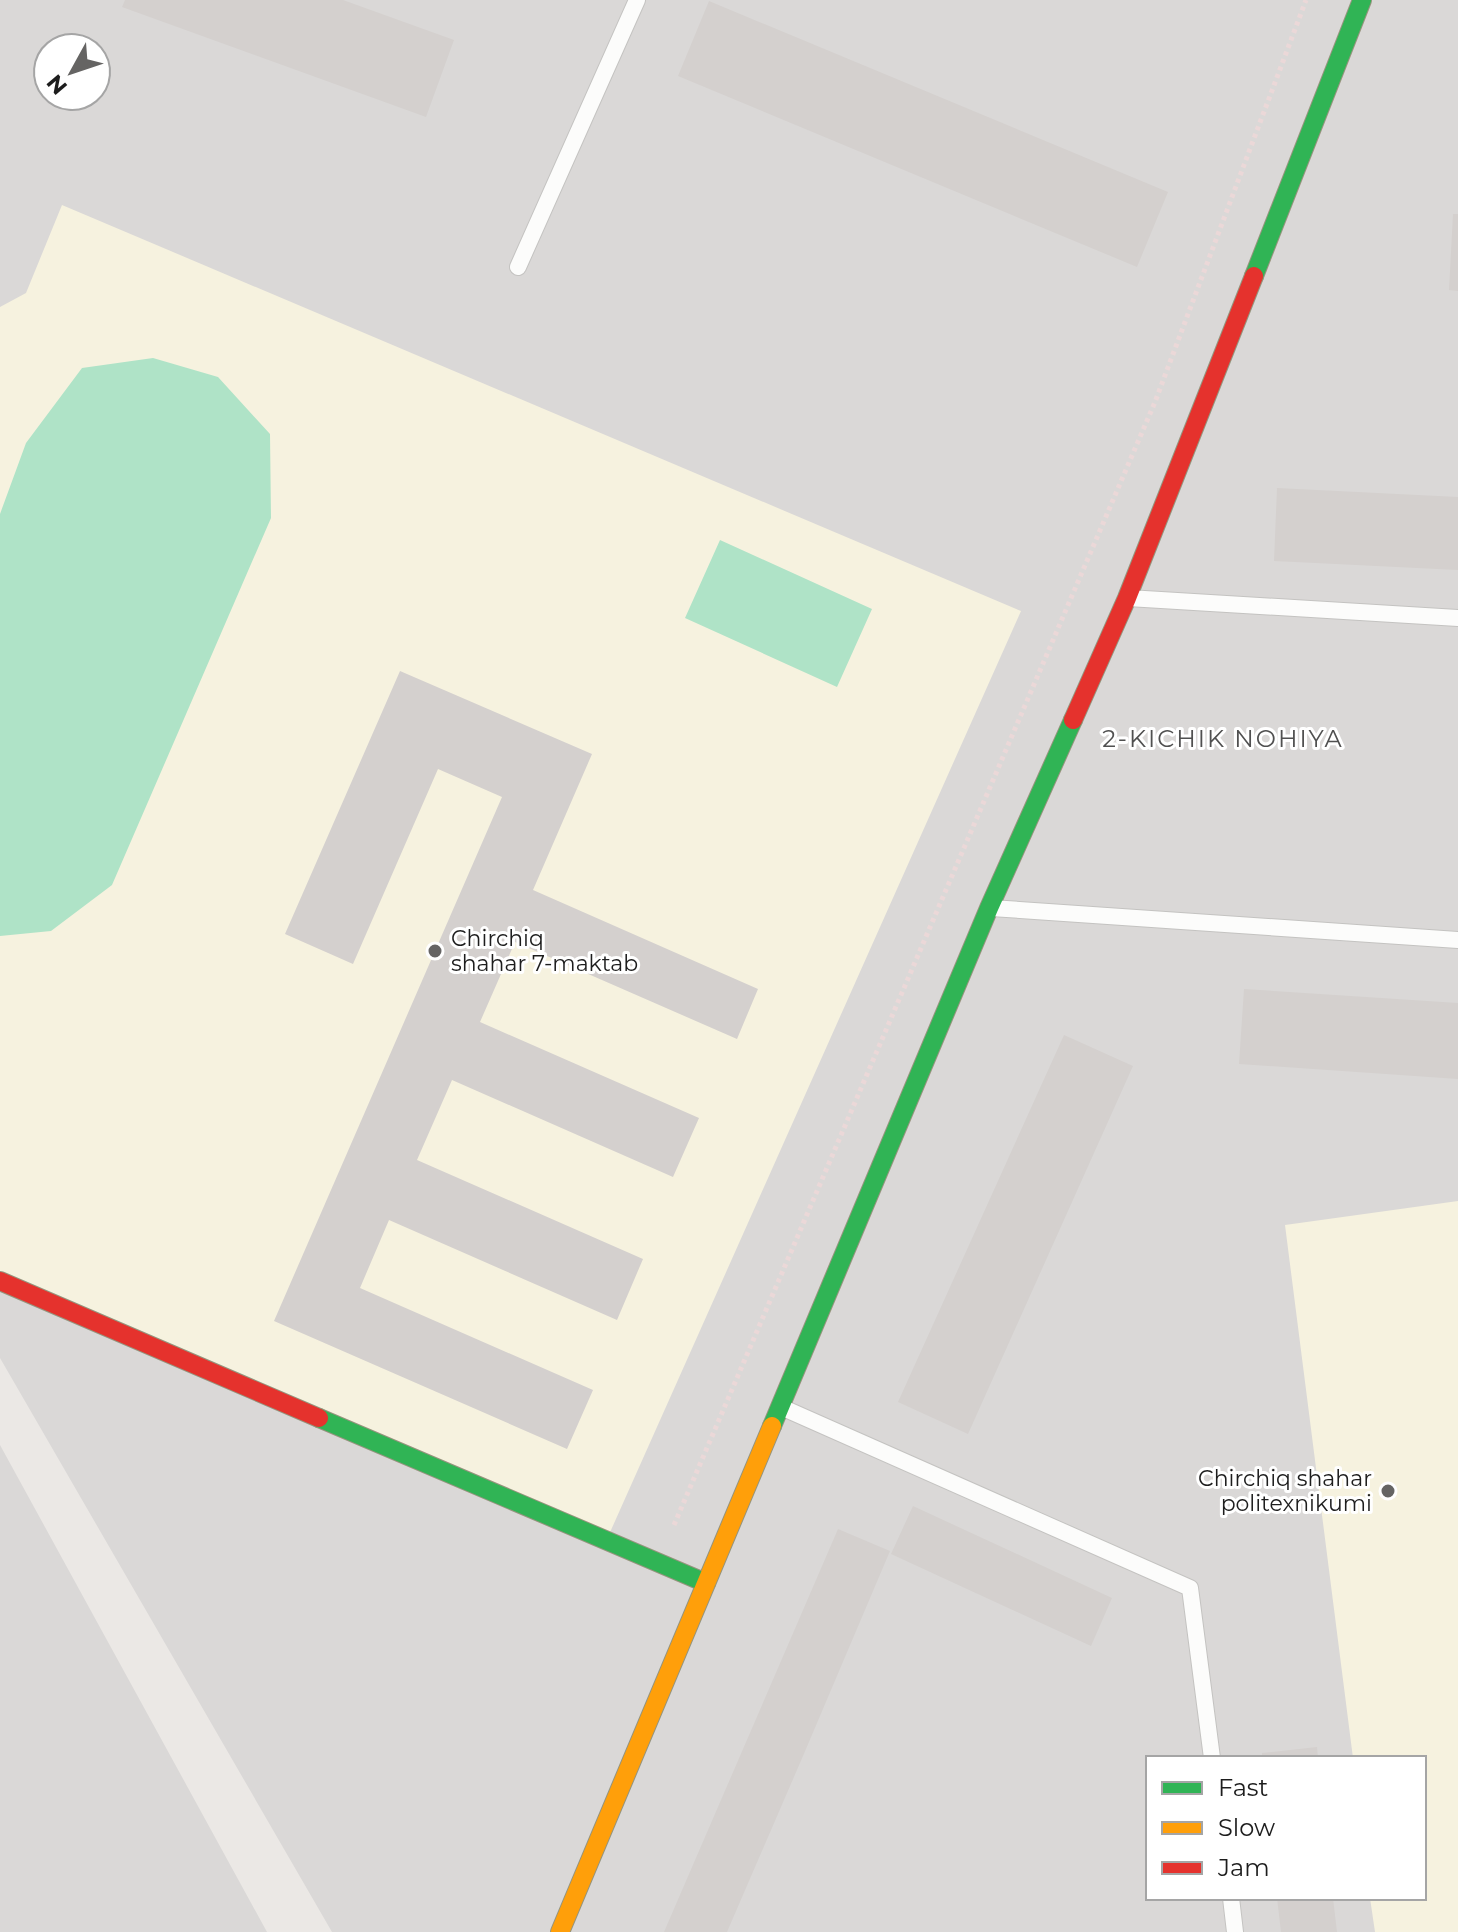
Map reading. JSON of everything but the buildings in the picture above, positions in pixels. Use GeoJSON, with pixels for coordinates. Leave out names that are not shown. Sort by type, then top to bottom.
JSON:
{"type":"FeatureCollection","features":[{"type":"Feature","properties":{"kind":"street"},"geometry":{"type":"LineString","coordinates":[[560,1932],[989,908],[1127,598],[1362,0]]}},
{"type":"Feature","properties":{"kind":"street"},"geometry":{"type":"LineString","coordinates":[[0,1281],[706,1583]]}},
{"type":"Feature","properties":{"kind":"lane"},"geometry":{"type":"LineString","coordinates":[[518,267],[637,0]]}},
{"type":"Feature","properties":{"kind":"lane"},"geometry":{"type":"LineString","coordinates":[[1127,598],[1458,618]]}},
{"type":"Feature","properties":{"kind":"lane"},"geometry":{"type":"LineString","coordinates":[[989,908],[1458,940]]}},
{"type":"Feature","properties":{"kind":"lane"},"geometry":{"type":"LineString","coordinates":[[780,1406],[1190,1588],[1212,1756]]}},
{"type":"Feature","properties":{"kind":"lane"},"geometry":{"type":"LineString","coordinates":[[1231,1900],[1235,1932]]}},
{"type":"Feature","properties":{"kind":"path"},"geometry":{"type":"LineString","coordinates":[[657,1562],[1155,402],[1306,0]]}},
{"type":"Feature","properties":{"kind":"shaded area","name":"2-KICHIK NOHIYA"},"geometry":{"type":"Polygon","coordinates":[[[0,0],[1458,0],[1458,1932],[332,1932],[0,1358],[0,0]]]}},
{"type":"Feature","properties":{"kind":"shaded area","name":"Chirchiq shahar 7-maktab"},"geometry":{"type":"Polygon","coordinates":[[[62,205],[1021,611],[603,1548],[0,1291],[0,307],[26,293],[62,205]]]}},
{"type":"Feature","properties":{"kind":"shaded area","name":"Chirchiq shahar politexnikumi"},"geometry":{"type":"Polygon","coordinates":[[[1458,1201],[1458,1932],[1375,1932],[1370,1900],[1426,1900],[1426,1756],[1353,1756],[1285,1225],[1458,1201]]]}},
{"type":"Feature","properties":{"kind":"shaded area"},"geometry":{"type":"Polygon","coordinates":[[[0,1445],[267,1932],[0,1932],[0,1445]]]}},
{"type":"Feature","properties":{"kind":"green space"},"geometry":{"type":"Polygon","coordinates":[[[153,358],[218,377],[270,434],[271,518],[112,885],[51,931],[0,936],[0,514],[26,443],[82,368],[153,358]]]}},
{"type":"Feature","properties":{"kind":"green space"},"geometry":{"type":"Polygon","coordinates":[[[720,540],[872,609],[837,687],[685,618],[720,540]]]}},
{"type":"Feature","properties":{"kind":"traffic: fast"},"geometry":{"type":"LineString","coordinates":[[1254,276],[1362,0]]}},
{"type":"Feature","properties":{"kind":"traffic: fast"},"geometry":{"type":"LineString","coordinates":[[772,1426],[989,908],[1073,720]]}},
{"type":"Feature","properties":{"kind":"traffic: fast"},"geometry":{"type":"LineString","coordinates":[[319,1418],[706,1583]]}},
{"type":"Feature","properties":{"kind":"traffic: slow"},"geometry":{"type":"LineString","coordinates":[[560,1932],[772,1426]]}},
{"type":"Feature","properties":{"kind":"traffic: jam"},"geometry":{"type":"LineString","coordinates":[[1073,720],[1127,598],[1254,276]]}},
{"type":"Feature","properties":{"kind":"traffic: jam"},"geometry":{"type":"LineString","coordinates":[[0,1281],[319,1418]]}},
{"type":"Feature","properties":{"kind":"place","name":"Chirchiq shahar 7-maktab"},"geometry":{"type":"Point","coordinates":[435,951]}},
{"type":"Feature","properties":{"kind":"place","name":"Chirchiq shahar politexnikumi"},"geometry":{"type":"Point","coordinates":[1388,1491]}},
{"type":"Feature","properties":{"kind":"district","name":"2-KICHIK NOHIYA"},"geometry":{"type":"Point","coordinates":[1223,738]}}]}
